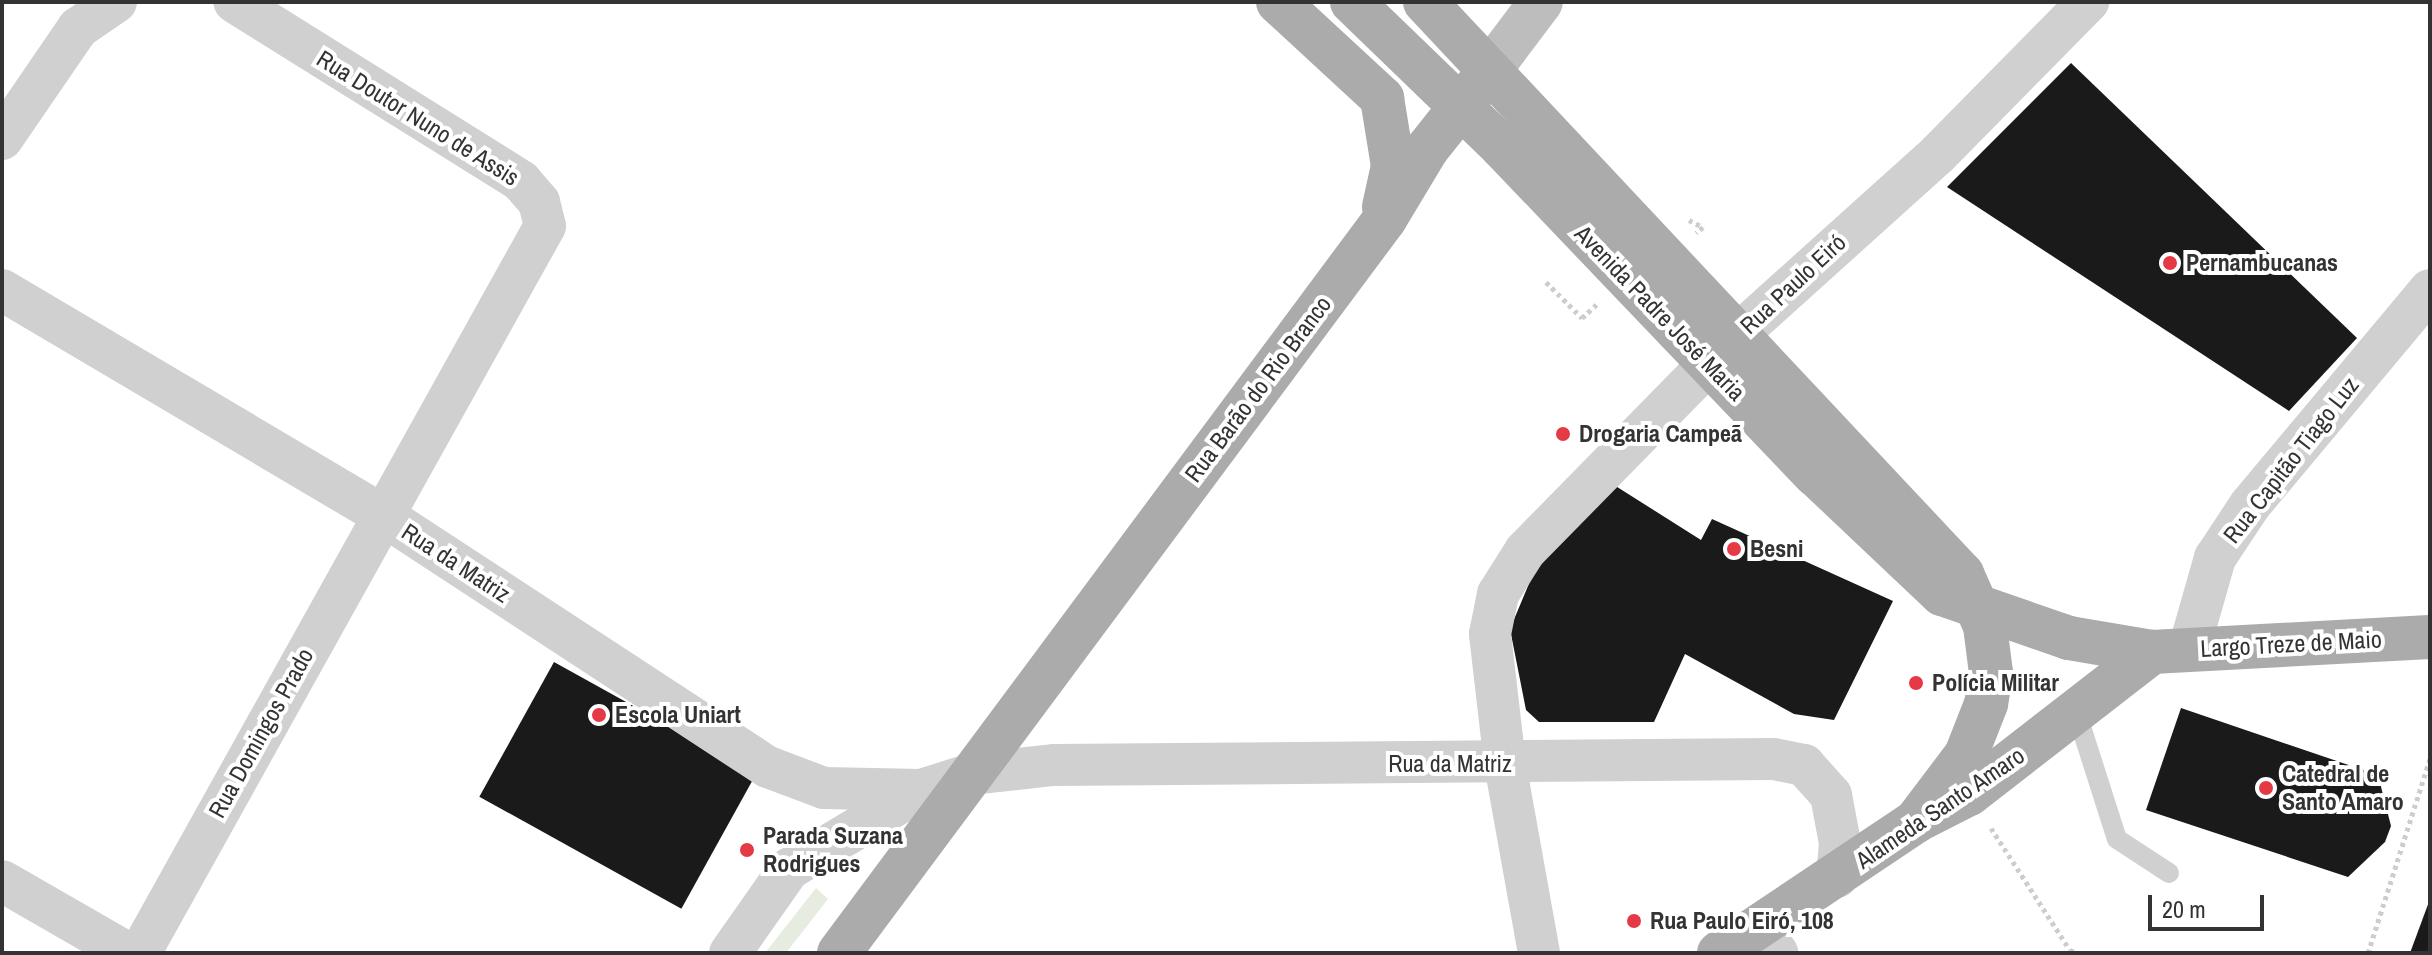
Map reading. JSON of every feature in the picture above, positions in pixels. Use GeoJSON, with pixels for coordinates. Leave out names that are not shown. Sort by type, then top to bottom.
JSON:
{"type":"FeatureCollection","features":[{"type":"Feature","properties":{"kind":"main road"},"geometry":{"type":"LineString","coordinates":[[1278,2],[1382,98],[1393,166],[1384,198],[1385,219]]}},
{"type":"Feature","properties":{"kind":"main road","name":"Avenida Padre José Maria"},"geometry":{"type":"LineString","coordinates":[[1352,2],[1962,574],[1978,609],[1991,673],[1980,729],[1916,821]]}},
{"type":"Feature","properties":{"kind":"main road","name":"Avenida Padre José Maria"},"geometry":{"type":"LineString","coordinates":[[1425,2],[1489,71],[1722,350]]}},
{"type":"Feature","properties":{"kind":"main road","name":"Rua Barão do Rio Branco"},"geometry":{"type":"LineString","coordinates":[[839,953],[1385,219],[1489,71]]}},
{"type":"Feature","properties":{"kind":"main road"},"geometry":{"type":"LineString","coordinates":[[1978,609],[2069,638],[2170,651]]}},
{"type":"Feature","properties":{"kind":"main road","name":"Largo Treze de Maio"},"geometry":{"type":"LineString","coordinates":[[2170,651],[2430,637]]}},
{"type":"Feature","properties":{"kind":"main road","name":"Alameda Santo Amaro"},"geometry":{"type":"LineString","coordinates":[[1719,953],[1767,940],[1837,877],[1916,821],[1969,794],[2077,714],[2170,651]]}},
{"type":"Feature","properties":{"kind":"street"},"geometry":{"type":"LineString","coordinates":[[2,139],[78,28],[116,2]]}},
{"type":"Feature","properties":{"kind":"street","name":"Rua Doutor Nuno de Assis"},"geometry":{"type":"LineString","coordinates":[[234,2],[521,181],[539,202],[545,226],[381,514]]}},
{"type":"Feature","properties":{"kind":"street","name":"Rua Barão do Rio Branco"},"geometry":{"type":"LineString","coordinates":[[1489,71],[1541,2]]}},
{"type":"Feature","properties":{"kind":"street","name":"Rua Paulo Eiró"},"geometry":{"type":"LineString","coordinates":[[1539,953],[1505,764],[1490,634],[1498,594],[1525,551],[1722,350],[1938,154],[2088,2]]}},
{"type":"Feature","properties":{"kind":"street","name":"Rua da Matriz"},"geometry":{"type":"LineString","coordinates":[[2,290],[381,514],[768,767],[824,788],[921,790],[972,774],[1054,765],[1505,764],[1773,759],[1804,765],[1831,795],[1838,817],[1837,877]]}},
{"type":"Feature","properties":{"kind":"street","name":"Rua Capitão Tiago Luz"},"geometry":{"type":"LineString","coordinates":[[2170,651],[2215,558],[2250,505],[2430,290]]}},
{"type":"Feature","properties":{"kind":"street","name":"Rua Domingos Prado"},"geometry":{"type":"LineString","coordinates":[[140,953],[381,514]]}},
{"type":"Feature","properties":{"kind":"street"},"geometry":{"type":"LineString","coordinates":[[730,953],[789,869],[921,790]]}},
{"type":"Feature","properties":{"kind":"street"},"geometry":{"type":"LineString","coordinates":[[2,881],[127,953]]}},
{"type":"Feature","properties":{"kind":"lane"},"geometry":{"type":"LineString","coordinates":[[2077,714],[2117,839],[2169,873]]}},
{"type":"Feature","properties":{"kind":"path"},"geometry":{"type":"LineString","coordinates":[[1546,282],[1582,318],[1599,301]]}},
{"type":"Feature","properties":{"kind":"path"},"geometry":{"type":"LineString","coordinates":[[2368,953],[2430,759]]}},
{"type":"Feature","properties":{"kind":"path"},"geometry":{"type":"LineString","coordinates":[[1969,794],[2069,952],[2078,953]]}},
{"type":"Feature","properties":{"kind":"shaded area"},"geometry":{"type":"Polygon","coordinates":[[[816,888],[828,899],[786,953],[765,953],[816,888]]]}},
{"type":"Feature","properties":{"kind":"building","name":"Pernambucanas"},"geometry":{"type":"Polygon","coordinates":[[[2071,63],[2357,338],[2289,411],[1947,187],[2071,63]]]}},
{"type":"Feature","properties":{"kind":"building"},"geometry":{"type":"Polygon","coordinates":[[[1614,485],[1701,540],[1712,519],[1893,601],[1834,720],[1794,714],[1685,654],[1654,722],[1539,722],[1526,710],[1510,629],[1536,567],[1614,485]]]}},
{"type":"Feature","properties":{"kind":"building"},"geometry":{"type":"Polygon","coordinates":[[[554,662],[756,774],[681,909],[479,797],[554,662]]]}},
{"type":"Feature","properties":{"kind":"building","name":"Catedral de Santo Amaro"},"geometry":{"type":"Polygon","coordinates":[[[2181,708],[2378,775],[2391,826],[2385,842],[2348,877],[2146,810],[2181,708]]]}},
{"type":"Feature","properties":{"kind":"building"},"geometry":{"type":"Polygon","coordinates":[[[2430,899],[2430,953],[2410,953],[2430,899]]]}},
{"type":"Feature","properties":{"kind":"place","name":"Pernambucanas"},"geometry":{"type":"Point","coordinates":[2170,263]}},
{"type":"Feature","properties":{"kind":"place","name":"Drogaria Campeã"},"geometry":{"type":"Point","coordinates":[1563,434]}},
{"type":"Feature","properties":{"kind":"place","name":"Besni"},"geometry":{"type":"Point","coordinates":[1734,549]}},
{"type":"Feature","properties":{"kind":"place","name":"Polícia Militar"},"geometry":{"type":"Point","coordinates":[1916,683]}},
{"type":"Feature","properties":{"kind":"place","name":"Escola Uniart"},"geometry":{"type":"Point","coordinates":[599,715]}},
{"type":"Feature","properties":{"kind":"place","name":"Catedral de Santo Amaro"},"geometry":{"type":"Point","coordinates":[2266,788]}},
{"type":"Feature","properties":{"kind":"place","name":"Parada Suzana Rodrigues"},"geometry":{"type":"Point","coordinates":[747,850]}},
{"type":"Feature","properties":{"kind":"place","name":"Rua Paulo Eiró, 108"},"geometry":{"type":"Point","coordinates":[1634,921]}}]}
